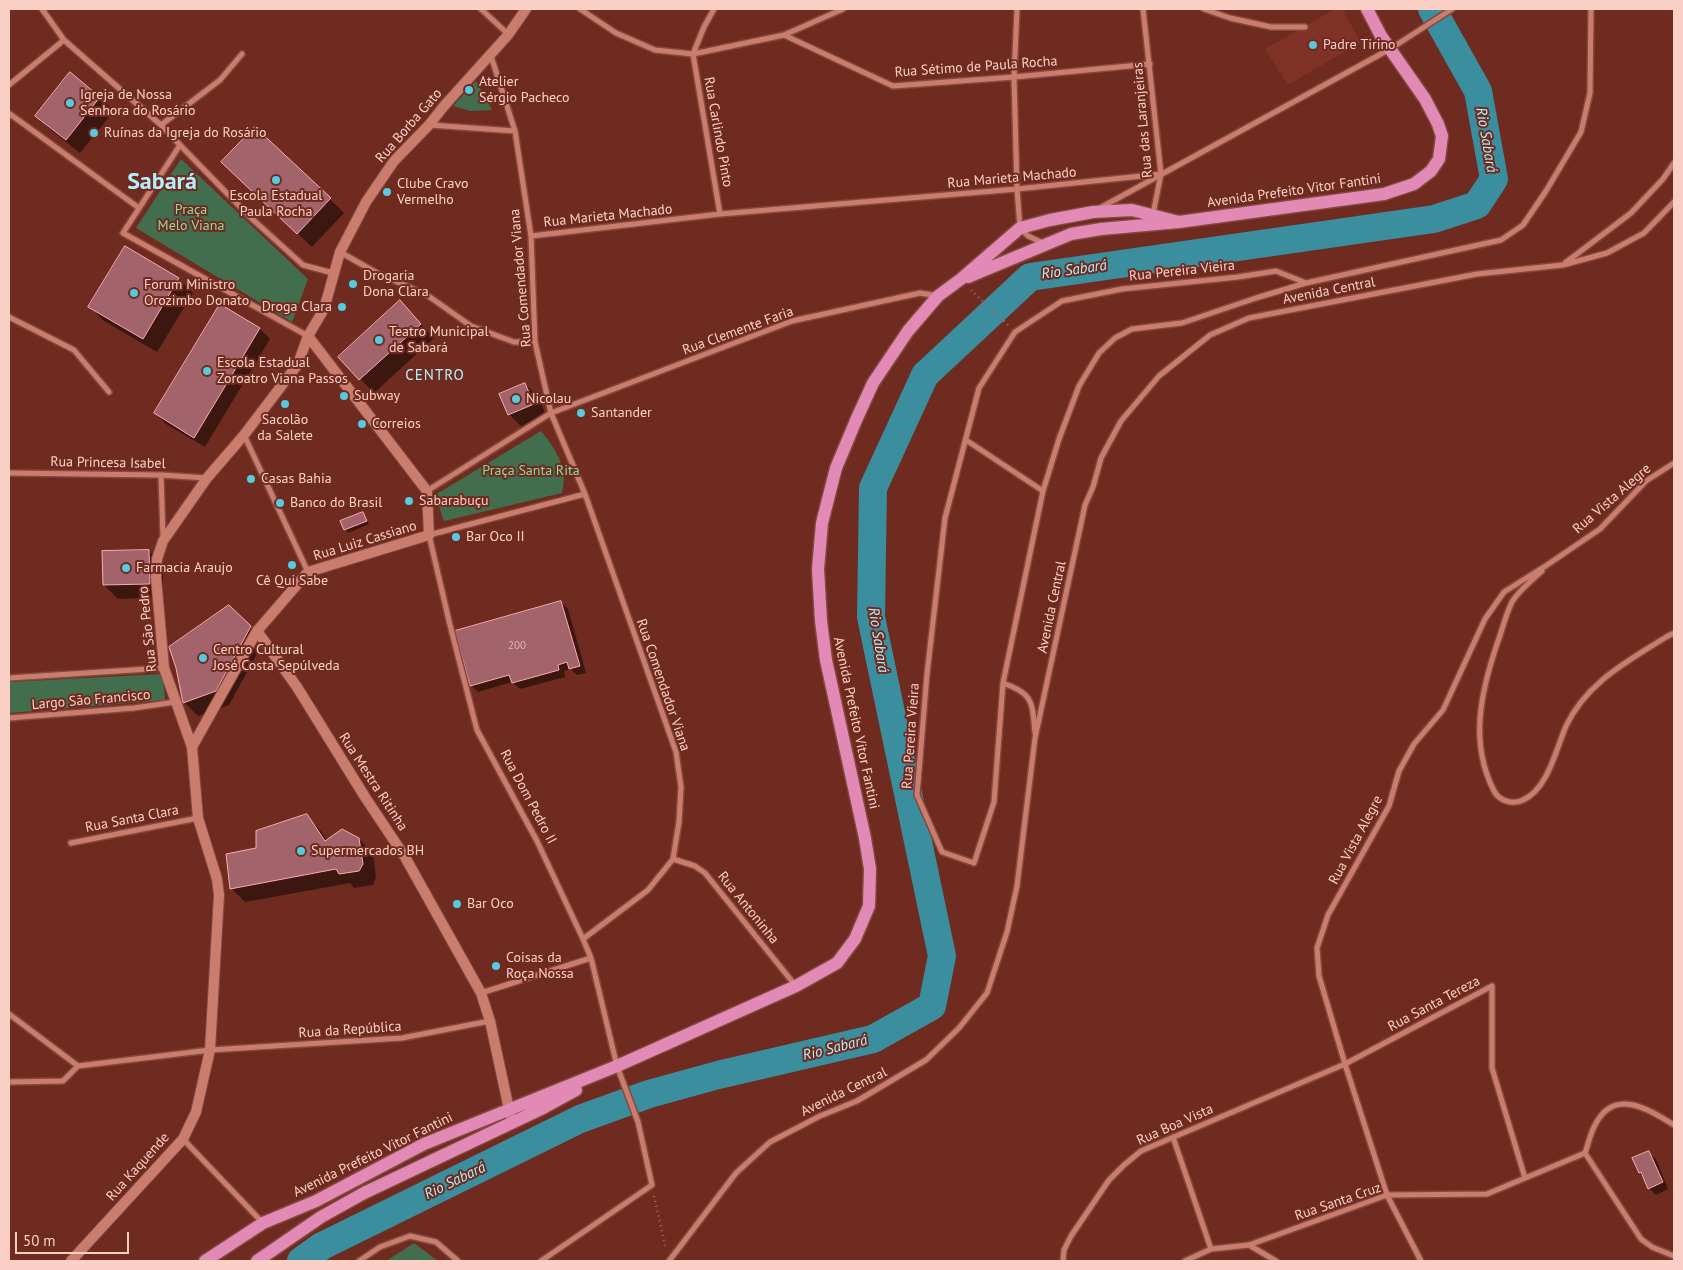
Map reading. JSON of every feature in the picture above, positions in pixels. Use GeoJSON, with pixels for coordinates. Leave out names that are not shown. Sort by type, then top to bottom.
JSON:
{"type":"FeatureCollection","features":[{"type":"Feature","properties":{"kind":"main road","name":"Rua Borba Gato"},"geometry":{"type":"LineString","coordinates":[[333,273],[340,252],[366,202],[394,161],[429,125],[508,35],[526,9]]}},
{"type":"Feature","properties":{"kind":"main road","name":"Avenida Prefeito Vitor Fantini"},"geometry":{"type":"LineString","coordinates":[[961,280],[1071,234],[1179,222],[1384,194],[1414,184],[1431,171],[1439,158],[1442,136],[1438,124],[1424,99],[1390,49],[1367,9]]}},
{"type":"Feature","properties":{"kind":"main road","name":"Avenida Prefeito Vitor Fantini"},"geometry":{"type":"LineString","coordinates":[[205,1261],[263,1224],[316,1201],[424,1144],[617,1066],[796,986],[837,962],[855,939],[869,906],[870,869],[826,660],[818,569],[822,522],[836,468],[873,383],[908,331],[938,296],[961,280],[1020,228],[1093,212],[1132,210],[1179,222]]}},
{"type":"Feature","properties":{"kind":"main road"},"geometry":{"type":"LineString","coordinates":[[333,273],[324,309],[308,336],[427,491],[429,535]]}},
{"type":"Feature","properties":{"kind":"main road","name":"Rua São Pedro"},"geometry":{"type":"LineString","coordinates":[[210,1050],[219,894],[217,879],[198,818],[192,747],[164,668],[156,559],[163,541],[207,478],[244,435],[298,364],[308,336]]}},
{"type":"Feature","properties":{"kind":"main road","name":"Rua Luiz Cassiano"},"geometry":{"type":"LineString","coordinates":[[192,747],[258,631],[308,572],[429,535]]}},
{"type":"Feature","properties":{"kind":"main road","name":"Rua Mestra Ritinha"},"geometry":{"type":"LineString","coordinates":[[258,631],[297,687],[365,797],[405,857],[480,993],[490,1021],[512,1123]]}},
{"type":"Feature","properties":{"kind":"main road","name":"Rua Kaquende"},"geometry":{"type":"LineString","coordinates":[[71,1261],[183,1139],[196,1112],[210,1050]]}},
{"type":"Feature","properties":{"kind":"main road","name":"Avenida Prefeito Vitor Fantini"},"geometry":{"type":"LineString","coordinates":[[257,1261],[321,1217],[364,1193],[543,1108],[617,1066]]}},
{"type":"Feature","properties":{"kind":"street"},"geometry":{"type":"LineString","coordinates":[[42,9],[64,40],[161,125],[250,217],[303,265],[333,273]]}},
{"type":"Feature","properties":{"kind":"street"},"geometry":{"type":"LineString","coordinates":[[480,9],[508,35]]}},
{"type":"Feature","properties":{"kind":"street"},"geometry":{"type":"LineString","coordinates":[[580,9],[616,33],[656,50],[693,54],[784,35],[842,9]]}},
{"type":"Feature","properties":{"kind":"street"},"geometry":{"type":"LineString","coordinates":[[693,54],[714,9]]}},
{"type":"Feature","properties":{"kind":"street"},"geometry":{"type":"LineString","coordinates":[[1017,9],[1014,78],[1020,228],[1028,236],[1045,244]]}},
{"type":"Feature","properties":{"kind":"street","name":"Rua das Laranjeiras"},"geometry":{"type":"LineString","coordinates":[[1143,9],[1161,174],[1152,215]]}},
{"type":"Feature","properties":{"kind":"street"},"geometry":{"type":"LineString","coordinates":[[1204,9],[1230,18],[1272,27],[1305,27]]}},
{"type":"Feature","properties":{"kind":"street","name":"Rua Marieta Machado"},"geometry":{"type":"LineString","coordinates":[[531,236],[720,214],[1017,189],[1161,174],[1390,49],[1452,9]]}},
{"type":"Feature","properties":{"kind":"street","name":"Rua Pereira Vieira"},"geometry":{"type":"LineString","coordinates":[[1306,283],[1276,271],[1238,277],[1122,289],[1062,301],[1016,332],[979,388],[945,518],[927,674],[917,795],[942,852],[974,863],[994,802],[1003,682],[1043,490],[1059,438],[1079,386],[1098,354],[1115,338],[1132,330],[1182,323],[1306,283],[1501,240],[1523,225],[1546,191],[1581,132],[1590,93],[1591,9]]}},
{"type":"Feature","properties":{"kind":"street","name":"Rua Sétimo de Paula Rocha"},"geometry":{"type":"LineString","coordinates":[[784,35],[892,86],[1014,78],[1150,64]]}},
{"type":"Feature","properties":{"kind":"street"},"geometry":{"type":"LineString","coordinates":[[9,85],[64,40]]}},
{"type":"Feature","properties":{"kind":"street"},"geometry":{"type":"LineString","coordinates":[[161,125],[220,80],[242,54]]}},
{"type":"Feature","properties":{"kind":"street","name":"Rua Comendador Viana"},"geometry":{"type":"LineString","coordinates":[[490,54],[515,131],[531,236],[536,342],[551,413]]}},
{"type":"Feature","properties":{"kind":"street","name":"Rua Carlindo Pinto"},"geometry":{"type":"LineString","coordinates":[[693,54],[720,214]]}},
{"type":"Feature","properties":{"kind":"street"},"geometry":{"type":"LineString","coordinates":[[9,115],[139,208]]}},
{"type":"Feature","properties":{"kind":"street"},"geometry":{"type":"LineString","coordinates":[[429,125],[515,131]]}},
{"type":"Feature","properties":{"kind":"street"},"geometry":{"type":"LineString","coordinates":[[180,145],[123,233],[308,336]]}},
{"type":"Feature","properties":{"kind":"street"},"geometry":{"type":"LineString","coordinates":[[1563,265],[1631,213],[1664,179],[1674,164]]}},
{"type":"Feature","properties":{"kind":"street"},"geometry":{"type":"LineString","coordinates":[[1093,212],[1161,174]]}},
{"type":"Feature","properties":{"kind":"street","name":"Avenida Central"},"geometry":{"type":"LineString","coordinates":[[669,1261],[736,1173],[770,1142],[820,1116],[856,1102],[926,1060],[959,1028],[986,993],[1007,932],[1017,886],[1035,738],[1085,505],[1093,488],[1101,458],[1121,421],[1158,376],[1210,335],[1249,318],[1477,274],[1563,265],[1607,253],[1644,233],[1674,202]]}},
{"type":"Feature","properties":{"kind":"street"},"geometry":{"type":"LineString","coordinates":[[1142,225],[1152,215]]}},
{"type":"Feature","properties":{"kind":"street"},"geometry":{"type":"LineString","coordinates":[[340,252],[378,273],[427,295],[471,326],[514,342],[536,342]]}},
{"type":"Feature","properties":{"kind":"street","name":"Rua Clemente Faria"},"geometry":{"type":"LineString","coordinates":[[551,413],[792,321],[920,293],[938,296]]}},
{"type":"Feature","properties":{"kind":"street"},"geometry":{"type":"LineString","coordinates":[[9,317],[74,350],[109,392]]}},
{"type":"Feature","properties":{"kind":"street"},"geometry":{"type":"LineString","coordinates":[[427,491],[551,413],[584,494],[429,535]]}},
{"type":"Feature","properties":{"kind":"street"},"geometry":{"type":"LineString","coordinates":[[244,435],[308,572]]}},
{"type":"Feature","properties":{"kind":"street"},"geometry":{"type":"LineString","coordinates":[[966,440],[1043,490]]}},
{"type":"Feature","properties":{"kind":"street","name":"Rua Vista Alegre"},"geometry":{"type":"LineString","coordinates":[[1421,1261],[1386,1195],[1319,976],[1318,948],[1328,915],[1389,806],[1399,771],[1410,751],[1443,710],[1485,618],[1504,592],[1600,528],[1646,481],[1674,463]]}},
{"type":"Feature","properties":{"kind":"street","name":"Rua Princesa Isabel"},"geometry":{"type":"LineString","coordinates":[[9,473],[161,475],[207,478]]}},
{"type":"Feature","properties":{"kind":"street"},"geometry":{"type":"LineString","coordinates":[[161,475],[163,541]]}},
{"type":"Feature","properties":{"kind":"street","name":"Rua Comendador Viana"},"geometry":{"type":"LineString","coordinates":[[583,940],[648,890],[672,859],[679,822],[681,787],[676,752],[584,494]]}},
{"type":"Feature","properties":{"kind":"street","name":"Rua Dom Pedro II"},"geometry":{"type":"LineString","coordinates":[[429,535],[477,730],[537,841],[591,958],[617,1066],[638,1122],[652,1185]]}},
{"type":"Feature","properties":{"kind":"street"},"geometry":{"type":"LineString","coordinates":[[1547,565],[1511,602],[1487,674],[1479,717],[1480,754],[1488,780],[1496,794],[1506,802],[1522,801],[1534,793],[1547,775],[1567,725],[1582,700],[1601,679],[1674,633]]}},
{"type":"Feature","properties":{"kind":"street","name":"Largo São Francisco"},"geometry":{"type":"LineString","coordinates":[[9,678],[164,668]]}},
{"type":"Feature","properties":{"kind":"street"},"geometry":{"type":"LineString","coordinates":[[1003,682],[1021,689],[1032,703],[1035,738]]}},
{"type":"Feature","properties":{"kind":"street","name":"Largo São Francisco"},"geometry":{"type":"LineString","coordinates":[[9,718],[134,708],[175,702]]}},
{"type":"Feature","properties":{"kind":"street","name":"Rua Santa Clara"},"geometry":{"type":"LineString","coordinates":[[70,843],[198,818]]}},
{"type":"Feature","properties":{"kind":"street","name":"Rua Antoninha"},"geometry":{"type":"LineString","coordinates":[[672,859],[694,866],[705,873],[796,986]]}},
{"type":"Feature","properties":{"kind":"street"},"geometry":{"type":"LineString","coordinates":[[480,993],[591,958]]}},
{"type":"Feature","properties":{"kind":"street","name":"Rua Santa Tereza"},"geometry":{"type":"LineString","coordinates":[[1345,1064],[1492,986],[1492,1068],[1526,1178]]}},
{"type":"Feature","properties":{"kind":"street"},"geometry":{"type":"LineString","coordinates":[[9,1014],[78,1066],[63,1081],[9,1082]]}},
{"type":"Feature","properties":{"kind":"street","name":"Rua da República"},"geometry":{"type":"LineString","coordinates":[[78,1066],[210,1050],[402,1038],[490,1021]]}},
{"type":"Feature","properties":{"kind":"street","name":"Rua Boa Vista"},"geometry":{"type":"LineString","coordinates":[[1063,1261],[1064,1250],[1070,1236],[1108,1180],[1141,1152],[1345,1064]]}},
{"type":"Feature","properties":{"kind":"street"},"geometry":{"type":"LineString","coordinates":[[1674,1125],[1643,1108],[1628,1103],[1612,1106],[1602,1114],[1594,1126],[1585,1153],[1641,1239],[1652,1247],[1674,1256]]}},
{"type":"Feature","properties":{"kind":"street"},"geometry":{"type":"LineString","coordinates":[[1173,1137],[1211,1249]]}},
{"type":"Feature","properties":{"kind":"street"},"geometry":{"type":"LineString","coordinates":[[183,1139],[263,1224]]}},
{"type":"Feature","properties":{"kind":"street","name":"Rua Santa Cruz"},"geometry":{"type":"LineString","coordinates":[[1185,1261],[1211,1249],[1249,1246],[1386,1195],[1487,1194],[1585,1153]]}},
{"type":"Feature","properties":{"kind":"street"},"geometry":{"type":"LineString","coordinates":[[541,1261],[652,1185]]}},
{"type":"Feature","properties":{"kind":"street"},"geometry":{"type":"LineString","coordinates":[[359,1261],[380,1247],[410,1236],[436,1242],[458,1261]]}},
{"type":"Feature","properties":{"kind":"street"},"geometry":{"type":"LineString","coordinates":[[1249,1246],[1276,1261]]}},
{"type":"Feature","properties":{"kind":"path"},"geometry":{"type":"LineString","coordinates":[[972,291],[1008,325]]}},
{"type":"Feature","properties":{"kind":"path"},"geometry":{"type":"LineString","coordinates":[[652,1185],[668,1254]]}},
{"type":"Feature","properties":{"kind":"shaded area","name":"Padre Tirino"},"geometry":{"type":"Polygon","coordinates":[[[1335,9],[1342,9],[1361,42],[1288,85],[1265,49],[1335,9]]]}},
{"type":"Feature","properties":{"kind":"green space"},"geometry":{"type":"Polygon","coordinates":[[[476,81],[492,110],[470,111],[453,106],[476,81]]]}},
{"type":"Feature","properties":{"kind":"green space","name":"Praça Melo Viana"},"geometry":{"type":"Polygon","coordinates":[[[181,159],[308,279],[292,322],[136,228],[181,159]]]}},
{"type":"Feature","properties":{"kind":"green space","name":"Praça Santa Rita"},"geometry":{"type":"Polygon","coordinates":[[[541,431],[559,458],[564,476],[562,493],[444,521],[435,495],[541,431]]]}},
{"type":"Feature","properties":{"kind":"green space"},"geometry":{"type":"Polygon","coordinates":[[[163,674],[165,700],[9,713],[9,682],[163,674]]]}},
{"type":"Feature","properties":{"kind":"green space"},"geometry":{"type":"Polygon","coordinates":[[[414,1243],[438,1261],[386,1261],[414,1243]]]}},
{"type":"Feature","properties":{"kind":"building","name":"Igreja de Nossa Senhora do Rosário"},"geometry":{"type":"Polygon","coordinates":[[[70,72],[100,97],[66,140],[35,116],[70,72]]]}},
{"type":"Feature","properties":{"kind":"building","name":"Escola Estadual Paula Rocha"},"geometry":{"type":"Polygon","coordinates":[[[255,127],[331,198],[297,234],[221,162],[255,127]]]}},
{"type":"Feature","properties":{"kind":"building","name":"Forum Ministro Orozimbo Donato"},"geometry":{"type":"Polygon","coordinates":[[[125,246],[179,278],[143,339],[88,307],[125,246]]]}},
{"type":"Feature","properties":{"kind":"building","name":"Teatro Municipal de Sabará"},"geometry":{"type":"Polygon","coordinates":[[[400,300],[421,324],[359,380],[338,357],[400,300]]]}},
{"type":"Feature","properties":{"kind":"building","name":"Escola Estadual Zoroatro Viana Passos"},"geometry":{"type":"Polygon","coordinates":[[[220,304],[260,328],[194,438],[154,413],[220,304]]]}},
{"type":"Feature","properties":{"kind":"building","name":"Nicolau"},"geometry":{"type":"Polygon","coordinates":[[[525,383],[534,404],[508,415],[499,394],[525,383]]]}},
{"type":"Feature","properties":{"kind":"building"},"geometry":{"type":"Polygon","coordinates":[[[363,512],[367,521],[344,530],[340,521],[363,512]]]}},
{"type":"Feature","properties":{"kind":"building","name":"Farmacia Araujo"},"geometry":{"type":"Polygon","coordinates":[[[149,550],[150,584],[103,585],[102,551],[149,550]]]}},
{"type":"Feature","properties":{"kind":"building"},"geometry":{"type":"Polygon","coordinates":[[[561,601],[580,666],[569,669],[567,662],[558,665],[559,670],[512,683],[509,675],[470,686],[455,631],[561,601]]]}},
{"type":"Feature","properties":{"kind":"building","name":"Centro Cultural José Costa Sepúlveda"},"geometry":{"type":"Polygon","coordinates":[[[229,605],[251,626],[216,691],[183,703],[176,668],[169,647],[229,605]]]}},
{"type":"Feature","properties":{"kind":"building","name":"Supermercados BH"},"geometry":{"type":"Polygon","coordinates":[[[307,814],[325,841],[342,829],[359,838],[363,864],[359,871],[339,874],[336,869],[230,889],[226,854],[256,848],[256,831],[307,814]]]}},
{"type":"Feature","properties":{"kind":"building"},"geometry":{"type":"Polygon","coordinates":[[[1649,1151],[1663,1182],[1648,1189],[1641,1172],[1639,1173],[1632,1158],[1649,1151]]]}},
{"type":"Feature","properties":{"kind":"waterway","name":"Rio Sabará"},"geometry":{"type":"LineString","coordinates":[[301,1261],[322,1246],[580,1119],[649,1094],[718,1075],[873,1039],[932,1006],[942,956],[871,617],[873,488],[925,375],[1030,277],[1434,219],[1477,205],[1494,179],[1478,91],[1432,9]]}},
{"type":"Feature","properties":{"kind":"place","name":"Padre Tirino"},"geometry":{"type":"Point","coordinates":[1313,45]}},
{"type":"Feature","properties":{"kind":"place","name":"Atelier Sérgio Pacheco"},"geometry":{"type":"Point","coordinates":[469,90]}},
{"type":"Feature","properties":{"kind":"place","name":"Igreja de Nossa Senhora do Rosário"},"geometry":{"type":"Point","coordinates":[70,103]}},
{"type":"Feature","properties":{"kind":"place","name":"Ruínas da Igreja do Rosário"},"geometry":{"type":"Point","coordinates":[94,133]}},
{"type":"Feature","properties":{"kind":"place","name":"Escola Estadual Paula Rocha"},"geometry":{"type":"Point","coordinates":[276,180]}},
{"type":"Feature","properties":{"kind":"place","name":"Clube Cravo Vermelho"},"geometry":{"type":"Point","coordinates":[387,192]}},
{"type":"Feature","properties":{"kind":"place","name":"Drogaria Dona Clara"},"geometry":{"type":"Point","coordinates":[353,284]}},
{"type":"Feature","properties":{"kind":"place","name":"Forum Ministro Orozimbo Donato"},"geometry":{"type":"Point","coordinates":[134,293]}},
{"type":"Feature","properties":{"kind":"place","name":"Droga Clara"},"geometry":{"type":"Point","coordinates":[342,307]}},
{"type":"Feature","properties":{"kind":"place","name":"Teatro Municipal de Sabará"},"geometry":{"type":"Point","coordinates":[379,340]}},
{"type":"Feature","properties":{"kind":"place","name":"Escola Estadual Zoroatro Viana Passos"},"geometry":{"type":"Point","coordinates":[207,371]}},
{"type":"Feature","properties":{"kind":"place","name":"Subway"},"geometry":{"type":"Point","coordinates":[344,396]}},
{"type":"Feature","properties":{"kind":"place","name":"Nicolau"},"geometry":{"type":"Point","coordinates":[516,399]}},
{"type":"Feature","properties":{"kind":"place","name":"Sacolão da Salete"},"geometry":{"type":"Point","coordinates":[285,404]}},
{"type":"Feature","properties":{"kind":"place","name":"Santander"},"geometry":{"type":"Point","coordinates":[581,413]}},
{"type":"Feature","properties":{"kind":"place","name":"Correios"},"geometry":{"type":"Point","coordinates":[362,424]}},
{"type":"Feature","properties":{"kind":"place","name":"Casas Bahia"},"geometry":{"type":"Point","coordinates":[251,479]}},
{"type":"Feature","properties":{"kind":"place","name":"Sabarabuçu"},"geometry":{"type":"Point","coordinates":[409,501]}},
{"type":"Feature","properties":{"kind":"place","name":"Banco do Brasil"},"geometry":{"type":"Point","coordinates":[280,503]}},
{"type":"Feature","properties":{"kind":"place","name":"Bar Oco II"},"geometry":{"type":"Point","coordinates":[456,537]}},
{"type":"Feature","properties":{"kind":"place","name":"Cê Qui Sabe"},"geometry":{"type":"Point","coordinates":[292,565]}},
{"type":"Feature","properties":{"kind":"place","name":"Farmacia Araujo"},"geometry":{"type":"Point","coordinates":[126,568]}},
{"type":"Feature","properties":{"kind":"place","name":"Centro Cultural José Costa Sepúlveda"},"geometry":{"type":"Point","coordinates":[203,658]}},
{"type":"Feature","properties":{"kind":"place","name":"Supermercados BH"},"geometry":{"type":"Point","coordinates":[301,851]}},
{"type":"Feature","properties":{"kind":"place","name":"Bar Oco"},"geometry":{"type":"Point","coordinates":[457,904]}},
{"type":"Feature","properties":{"kind":"place","name":"Coisas da Roça Nossa"},"geometry":{"type":"Point","coordinates":[496,966]}},
{"type":"Feature","properties":{"kind":"district","name":"Sabará"},"geometry":{"type":"Point","coordinates":[162,182]}},
{"type":"Feature","properties":{"kind":"district","name":"CENTRO"},"geometry":{"type":"Point","coordinates":[435,376]}}]}
